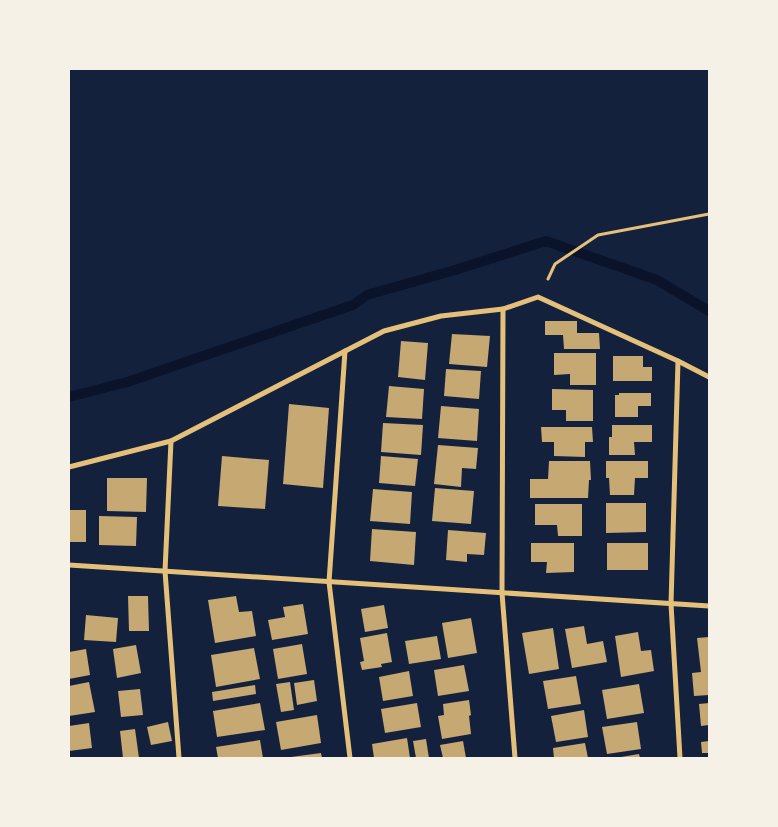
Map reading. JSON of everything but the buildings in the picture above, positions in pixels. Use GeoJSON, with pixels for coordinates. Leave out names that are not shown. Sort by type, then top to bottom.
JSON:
{"type":"FeatureCollection","features":[{"type":"Feature","properties":{"kind":"street"},"geometry":{"type":"LineString","coordinates":[[69,467],[171,441],[384,331],[441,316],[503,309],[538,297],[709,377]]}},
{"type":"Feature","properties":{"kind":"street"},"geometry":{"type":"LineString","coordinates":[[503,309],[502,593],[515,758]]}},
{"type":"Feature","properties":{"kind":"street"},"geometry":{"type":"LineString","coordinates":[[345,351],[329,582],[350,758]]}},
{"type":"Feature","properties":{"kind":"street"},"geometry":{"type":"LineString","coordinates":[[678,361],[671,604],[680,758]]}},
{"type":"Feature","properties":{"kind":"street"},"geometry":{"type":"LineString","coordinates":[[171,441],[165,571],[179,758]]}},
{"type":"Feature","properties":{"kind":"street"},"geometry":{"type":"LineString","coordinates":[[69,565],[709,606]]}},
{"type":"Feature","properties":{"kind":"path"},"geometry":{"type":"LineString","coordinates":[[538,297],[555,264],[598,235],[709,214]]}},
{"type":"Feature","properties":{"kind":"waterway"},"geometry":{"type":"LineString","coordinates":[[69,397],[127,382],[353,305],[367,295],[546,241],[657,280],[709,311]]}}]}
